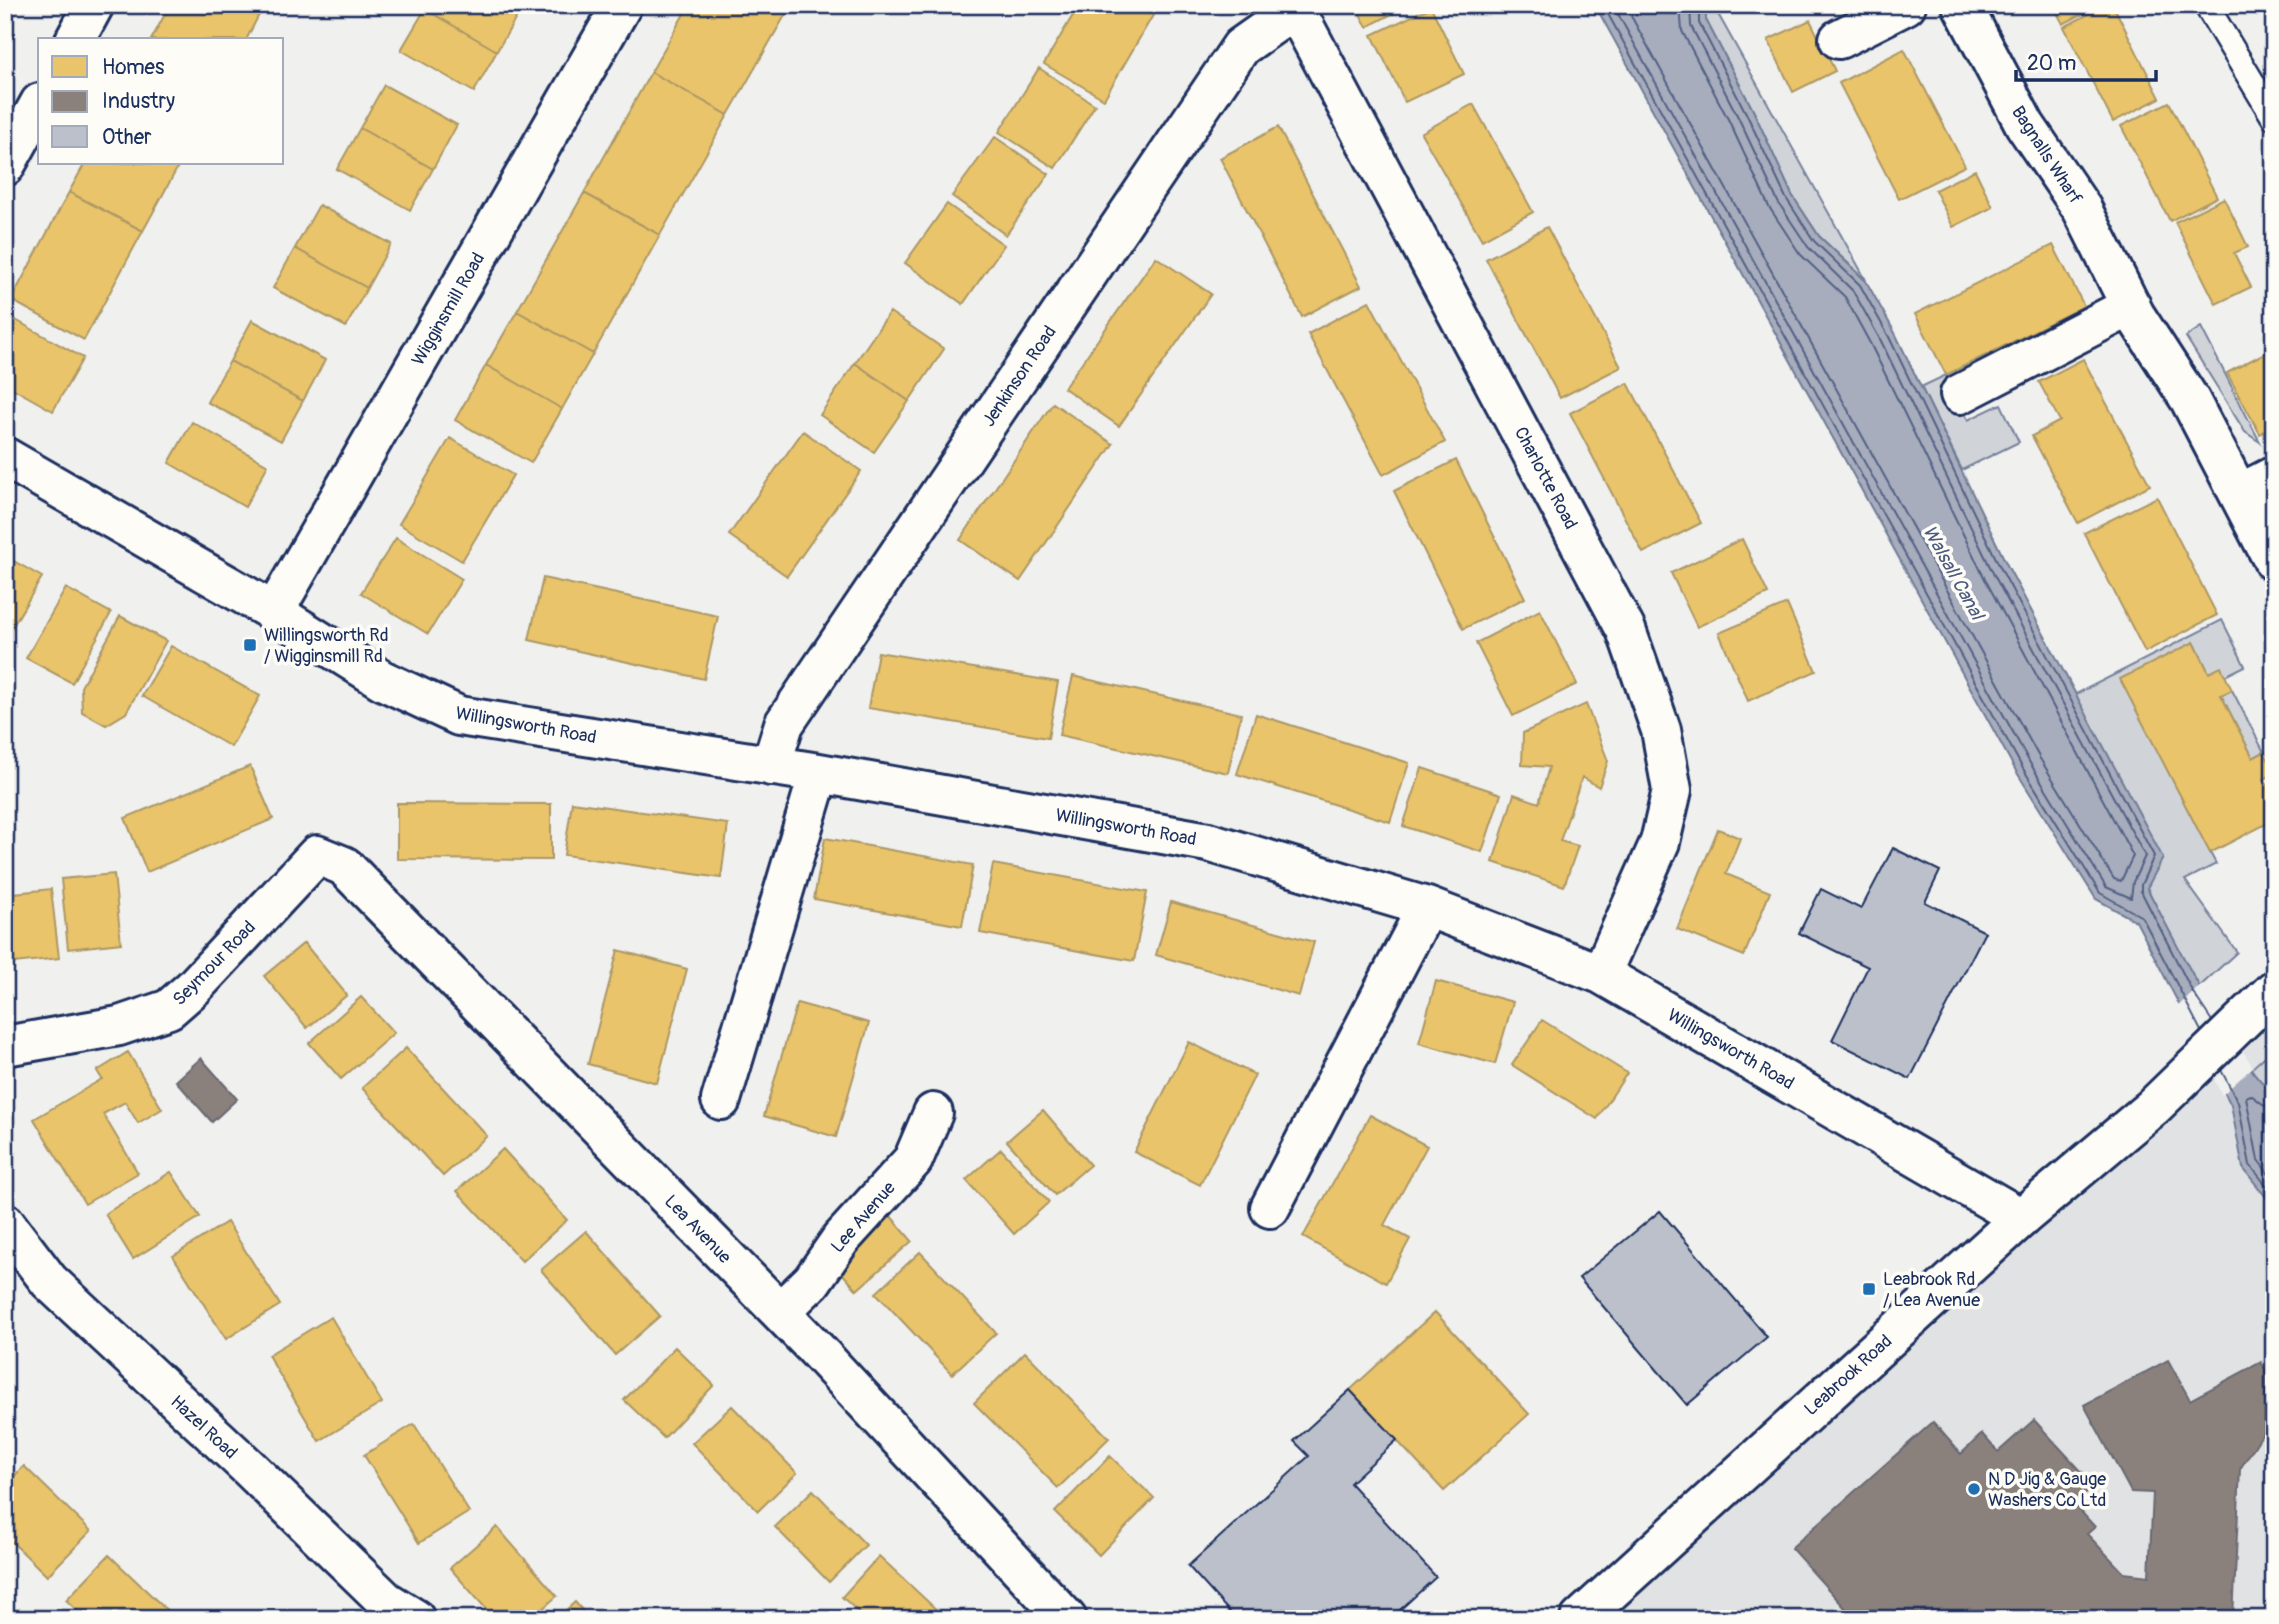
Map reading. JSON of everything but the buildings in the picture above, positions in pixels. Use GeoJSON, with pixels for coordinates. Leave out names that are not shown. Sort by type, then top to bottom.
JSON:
{"type":"FeatureCollection","features":[{"type":"Feature","properties":{"kind":"street"},"geometry":{"type":"LineString","coordinates":[[76,38],[94,5]]}},
{"type":"Feature","properties":{"kind":"street","name":"Wigginsmill Road"},"geometry":{"type":"LineString","coordinates":[[274,612],[622,5]]}},
{"type":"Feature","properties":{"kind":"street"},"geometry":{"type":"LineString","coordinates":[[1839,39],[1906,5]]}},
{"type":"Feature","properties":{"kind":"street","name":"Bagnalls Wharf"},"geometry":{"type":"LineString","coordinates":[[1962,5],[2025,125],[2082,209],[2131,306],[2190,400],[2274,562]]}},
{"type":"Feature","properties":{"kind":"street","name":"Jenkinson Road"},"geometry":{"type":"LineString","coordinates":[[771,766],[784,724],[1241,47],[1294,7]]}},
{"type":"Feature","properties":{"kind":"street","name":"Charlotte Road"},"geometry":{"type":"LineString","coordinates":[[1294,7],[1626,630],[1661,730],[1672,790],[1660,842],[1601,974]]}},
{"type":"Feature","properties":{"kind":"street"},"geometry":{"type":"LineString","coordinates":[[5,166],[38,107]]}},
{"type":"Feature","properties":{"kind":"street"},"geometry":{"type":"LineString","coordinates":[[1960,394],[2131,306]]}},
{"type":"Feature","properties":{"kind":"street","name":"Willingsworth Road"},"geometry":{"type":"LineString","coordinates":[[5,457],[274,612],[382,680],[459,716],[819,773],[1208,842],[1427,907],[1601,974],[2021,1218]]}},
{"type":"Feature","properties":{"kind":"street"},"geometry":{"type":"LineString","coordinates":[[2239,494],[2274,476]]}},
{"type":"Feature","properties":{"kind":"street"},"geometry":{"type":"LineString","coordinates":[[721,1100],[819,773]]}},
{"type":"Feature","properties":{"kind":"street","name":"Seymour Road"},"geometry":{"type":"LineString","coordinates":[[5,1046],[119,1026],[169,1009],[193,988],[317,855]]}},
{"type":"Feature","properties":{"kind":"street","name":"Lea Avenue"},"geometry":{"type":"LineString","coordinates":[[317,855],[344,866],[780,1312],[1067,1619]]}},
{"type":"Feature","properties":{"kind":"street"},"geometry":{"type":"LineString","coordinates":[[1270,1208],[1427,907]]}},
{"type":"Feature","properties":{"kind":"street","name":"Leabrook Road"},"geometry":{"type":"LineString","coordinates":[[1580,1619],[2021,1218],[2153,1107],[2274,990]]}},
{"type":"Feature","properties":{"kind":"street","name":"Lee Avenue"},"geometry":{"type":"LineString","coordinates":[[780,1312],[812,1281],[841,1239],[913,1160],[933,1113]]}},
{"type":"Feature","properties":{"kind":"street","name":"Hazel Road"},"geometry":{"type":"LineString","coordinates":[[5,1223],[49,1281],[247,1466],[386,1601],[415,1619]]}},
{"type":"Feature","properties":{"kind":"lane"},"geometry":{"type":"LineString","coordinates":[[2206,5],[2274,118]]}},
{"type":"Feature","properties":{"kind":"shaded area"},"geometry":{"type":"Polygon","coordinates":[[[1706,5],[1713,5],[1866,280],[1819,236],[1792,195],[1753,110],[1706,20],[1706,5]]]}},
{"type":"Feature","properties":{"kind":"shaded area"},"geometry":{"type":"Polygon","coordinates":[[[2201,327],[2260,442],[2245,432],[2186,337],[2201,327]]]}},
{"type":"Feature","properties":{"kind":"shaded area"},"geometry":{"type":"Polygon","coordinates":[[[1946,375],[1968,420],[2001,404],[2019,442],[1962,470],[1921,387],[1946,375]]]}},
{"type":"Feature","properties":{"kind":"shaded area"},"geometry":{"type":"Polygon","coordinates":[[[2222,620],[2245,666],[2225,676],[2209,673],[2194,642],[2121,680],[2216,864],[2185,880],[2237,952],[2198,988],[2147,888],[2076,694],[2222,620]]]}},
{"type":"Feature","properties":{"kind":"shaded area"},"geometry":{"type":"Polygon","coordinates":[[[2232,690],[2264,752],[2253,758],[2221,695],[2232,690]]]}},
{"type":"Feature","properties":{"kind":"shaded area"},"geometry":{"type":"Polygon","coordinates":[[[2274,990],[2274,1619],[1580,1619],[2274,990]]]}},
{"type":"Feature","properties":{"kind":"shaded area"},"geometry":{"type":"Polygon","coordinates":[[[2274,1048],[2274,1093],[2264,1086],[2251,1069],[2274,1048]]]}},
{"type":"Feature","properties":{"kind":"water","name":"Walsall Canal"},"geometry":{"type":"Polygon","coordinates":[[[1595,5],[1706,5],[1706,20],[1753,110],[1792,195],[1819,236],[1866,281],[1895,333],[2008,567],[2163,858],[2147,888],[2217,1016],[2249,1066],[2274,1093],[2274,1213],[2269,1201],[2243,1168],[2231,1105],[2136,921],[2096,899],[2016,771],[1595,5]]]}},
{"type":"Feature","properties":{"kind":"pier"},"geometry":{"type":"Polygon","coordinates":[[[2201,985],[2253,1067],[2222,1095],[2177,1007],[2201,985]]]}},
{"type":"Feature","properties":{"kind":"place","name":"Willingsworth Rd / Wigginsmill Rd"},"geometry":{"type":"Point","coordinates":[250,645]}},
{"type":"Feature","properties":{"kind":"place","name":"Leabrook Rd / Lea Avenue"},"geometry":{"type":"Point","coordinates":[1869,1289]}},
{"type":"Feature","properties":{"kind":"place","name":"N D Jig & Gauge Washers Co Ltd"},"geometry":{"type":"Point","coordinates":[1974,1489]}}]}
